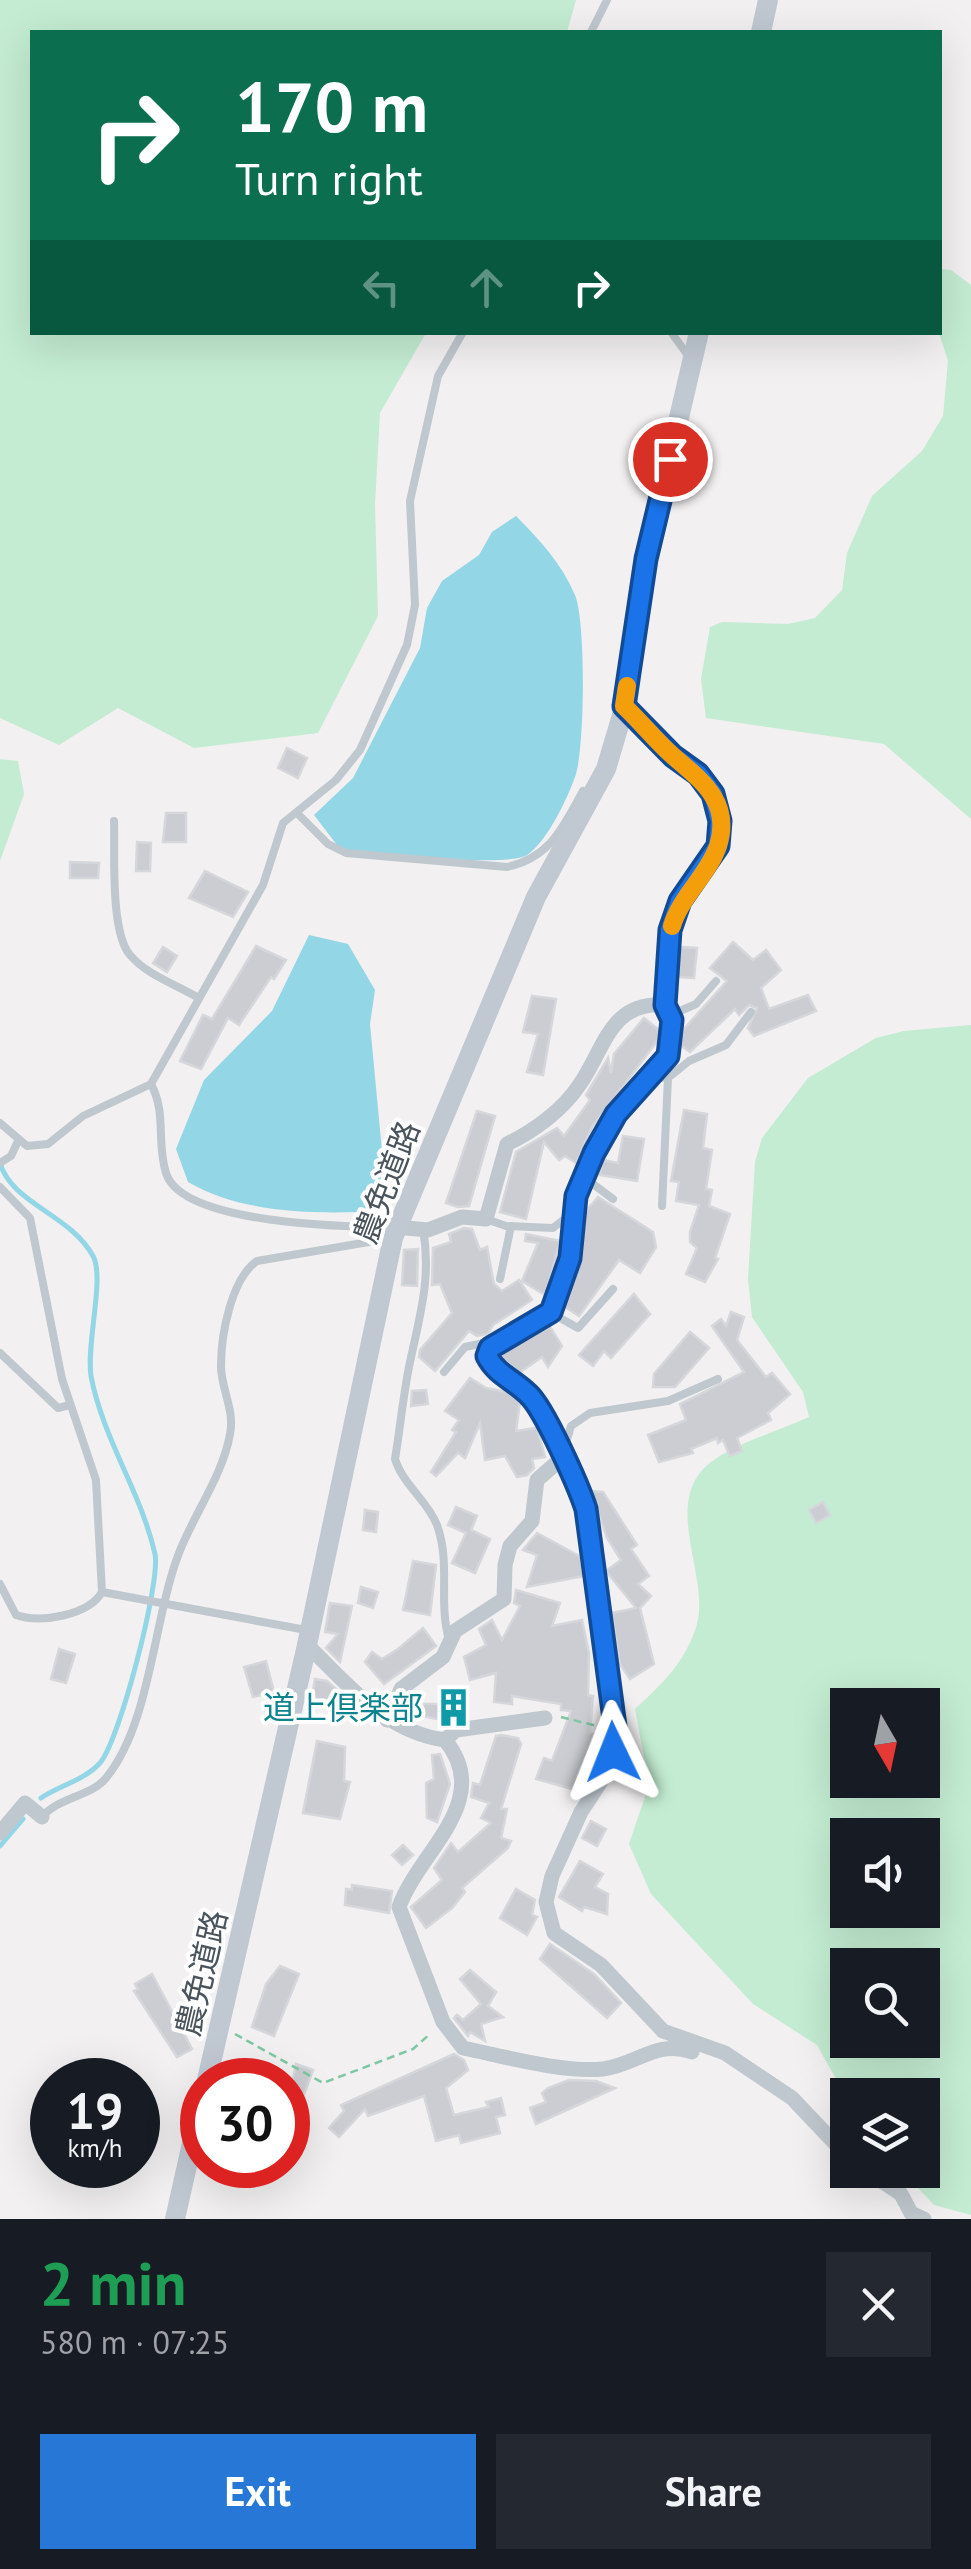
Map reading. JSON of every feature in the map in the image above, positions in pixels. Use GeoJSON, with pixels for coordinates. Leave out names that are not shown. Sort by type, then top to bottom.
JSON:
{"type":"FeatureCollection","features":[{"type":"Feature","properties":{"kind":"street"},"geometry":{"type":"LineString","coordinates":[[761,30],[768,0]]}},
{"type":"Feature","properties":{"kind":"street","name":"農免道路"},"geometry":{"type":"LineString","coordinates":[[212,2058],[308,1638],[394,1232],[536,897],[606,769],[624,706],[646,559],[698,335]]}},
{"type":"Feature","properties":{"kind":"street"},"geometry":{"type":"LineString","coordinates":[[624,706],[673,756],[698,774],[713,794],[720,821],[718,846],[680,901],[670,930],[665,1005],[672,1038],[660,1077],[616,1114],[584,1178],[573,1212],[570,1258],[551,1312],[502,1339],[490,1348],[487,1356],[492,1366],[531,1395],[575,1477],[586,1509],[616,1734],[610,1768],[581,1812],[552,1876],[546,1902],[554,1933],[601,1965],[662,2031],[728,2055],[792,2098],[830,2138]]}},
{"type":"Feature","properties":{"kind":"street"},"geometry":{"type":"LineString","coordinates":[[394,1232],[422,1229],[462,1217],[486,1219],[507,1144],[529,1134],[580,1085],[608,1029],[646,1003],[665,1005]]}},
{"type":"Feature","properties":{"kind":"street"},"geometry":{"type":"LineString","coordinates":[[386,1720],[401,1688],[443,1657],[449,1640],[463,1624],[504,1599],[510,1546],[532,1521],[537,1480],[562,1458]]}},
{"type":"Feature","properties":{"kind":"street"},"geometry":{"type":"LineString","coordinates":[[308,1638],[386,1720],[415,1736],[445,1740],[456,1730],[545,1718]]}},
{"type":"Feature","properties":{"kind":"street"},"geometry":{"type":"LineString","coordinates":[[445,1740],[464,1772],[462,1802],[408,1884],[399,1907],[400,1919],[416,1944],[443,2022],[463,2048],[522,2060],[604,2069],[665,2046],[699,2055],[728,2055]]}},
{"type":"Feature","properties":{"kind":"street"},"geometry":{"type":"LineString","coordinates":[[0,1833],[25,1803],[42,1816]]}},
{"type":"Feature","properties":{"kind":"street"},"geometry":{"type":"LineString","coordinates":[[175,2219],[182,2188]]}},
{"type":"Feature","properties":{"kind":"street"},"geometry":{"type":"LineString","coordinates":[[893,2188],[902,2194],[911,2213],[924,2219]]}},
{"type":"Feature","properties":{"kind":"lane"},"geometry":{"type":"LineString","coordinates":[[592,30],[607,0]]}},
{"type":"Feature","properties":{"kind":"lane"},"geometry":{"type":"LineString","coordinates":[[0,1123],[26,1146],[48,1144],[83,1116],[151,1084],[263,885],[284,822],[336,780],[360,750],[408,645],[415,605],[410,501],[438,376],[461,335]]}},
{"type":"Feature","properties":{"kind":"lane"},"geometry":{"type":"LineString","coordinates":[[673,335],[693,359]]}},
{"type":"Feature","properties":{"kind":"lane"},"geometry":{"type":"LineString","coordinates":[[297,813],[328,844],[346,854],[507,867],[529,862],[550,850],[587,783],[606,769]]}},
{"type":"Feature","properties":{"kind":"lane"},"geometry":{"type":"LineString","coordinates":[[114,821],[116,892],[126,952],[146,970],[198,997]]}},
{"type":"Feature","properties":{"kind":"lane"},"geometry":{"type":"LineString","coordinates":[[665,1005],[680,1010],[696,1004],[716,981]]}},
{"type":"Feature","properties":{"kind":"lane"},"geometry":{"type":"LineString","coordinates":[[662,1206],[660,1077],[726,1044],[751,1012]]}},
{"type":"Feature","properties":{"kind":"lane"},"geometry":{"type":"LineString","coordinates":[[151,1084],[164,1122],[166,1177],[182,1195],[211,1206],[320,1227],[394,1232]]}},
{"type":"Feature","properties":{"kind":"lane"},"geometry":{"type":"LineString","coordinates":[[0,1163],[11,1156],[18,1141]]}},
{"type":"Feature","properties":{"kind":"lane"},"geometry":{"type":"LineString","coordinates":[[584,1178],[613,1200]]}},
{"type":"Feature","properties":{"kind":"lane"},"geometry":{"type":"LineString","coordinates":[[0,1187],[30,1218],[70,1406],[96,1480],[102,1592],[88,1609],[30,1619],[16,1616],[0,1584]]}},
{"type":"Feature","properties":{"kind":"lane"},"geometry":{"type":"LineString","coordinates":[[486,1219],[510,1226],[553,1228],[573,1212]]}},
{"type":"Feature","properties":{"kind":"lane"},"geometry":{"type":"LineString","coordinates":[[500,1278],[510,1226]]}},
{"type":"Feature","properties":{"kind":"lane"},"geometry":{"type":"LineString","coordinates":[[422,1229],[428,1261],[424,1314],[410,1366],[395,1459],[436,1521],[447,1568],[442,1614],[449,1640]]}},
{"type":"Feature","properties":{"kind":"lane"},"geometry":{"type":"LineString","coordinates":[[42,1816],[52,1805],[105,1781],[136,1713],[160,1602],[230,1434],[230,1405],[221,1369],[225,1330],[244,1270],[257,1262],[394,1232]]}},
{"type":"Feature","properties":{"kind":"lane"},"geometry":{"type":"LineString","coordinates":[[551,1312],[578,1328],[613,1288]]}},
{"type":"Feature","properties":{"kind":"lane"},"geometry":{"type":"LineString","coordinates":[[444,1372],[464,1347],[502,1339]]}},
{"type":"Feature","properties":{"kind":"lane"},"geometry":{"type":"LineString","coordinates":[[0,1353],[58,1408],[70,1406]]}},
{"type":"Feature","properties":{"kind":"lane"},"geometry":{"type":"LineString","coordinates":[[562,1458],[571,1426],[590,1413],[668,1401],[718,1380]]}},
{"type":"Feature","properties":{"kind":"lane"},"geometry":{"type":"LineString","coordinates":[[102,1592],[308,1638]]}},
{"type":"Feature","properties":{"kind":"path"},"geometry":{"type":"LineString","coordinates":[[545,1718],[566,1717],[603,1727],[613,1752]]}},
{"type":"Feature","properties":{"kind":"path"},"geometry":{"type":"LineString","coordinates":[[221,2020],[226,2029],[323,2082],[413,2049],[443,2022]]}},
{"type":"Feature","properties":{"kind":"green space"},"geometry":{"type":"Polygon","coordinates":[[[0,0],[576,0],[568,30],[30,30],[30,335],[425,335],[380,413],[375,504],[378,616],[318,733],[194,748],[118,708],[59,745],[0,718],[0,0]]]}},
{"type":"Feature","properties":{"kind":"green space"},"geometry":{"type":"Polygon","coordinates":[[[942,269],[951,270],[971,285],[971,819],[884,744],[706,718],[701,679],[710,627],[722,622],[788,624],[815,618],[842,590],[847,553],[872,496],[922,451],[943,416],[948,361],[940,335],[942,269]]]}},
{"type":"Feature","properties":{"kind":"green space"},"geometry":{"type":"Polygon","coordinates":[[[0,759],[18,761],[24,794],[0,861],[0,759]]]}},
{"type":"Feature","properties":{"kind":"green space"},"geometry":{"type":"Polygon","coordinates":[[[971,1025],[971,2215],[934,2205],[918,2188],[940,2188],[940,2078],[835,2078],[817,2045],[753,2004],[651,1894],[629,1844],[649,1785],[635,1709],[680,1661],[697,1624],[698,1584],[688,1517],[689,1497],[696,1478],[733,1448],[809,1417],[803,1392],[752,1317],[748,1279],[755,1162],[762,1138],[808,1078],[876,1038],[904,1031],[971,1025]]]}},
{"type":"Feature","properties":{"kind":"water"},"geometry":{"type":"Polygon","coordinates":[[[516,516],[557,562],[579,609],[581,741],[575,777],[556,819],[534,849],[515,859],[353,852],[337,845],[314,815],[353,778],[420,648],[427,608],[442,581],[479,555],[492,532],[516,516]]]}},
{"type":"Feature","properties":{"kind":"water"},"geometry":{"type":"Polygon","coordinates":[[[309,935],[348,944],[375,990],[370,1024],[387,1204],[383,1211],[308,1212],[234,1201],[188,1182],[176,1149],[204,1080],[272,1011],[309,935]]]}},
{"type":"Feature","properties":{"kind":"building"},"geometry":{"type":"Polygon","coordinates":[[[287,748],[307,758],[298,778],[278,768],[287,748]]]}},
{"type":"Feature","properties":{"kind":"building"},"geometry":{"type":"Polygon","coordinates":[[[166,813],[186,813],[186,842],[163,842],[166,813]]]}},
{"type":"Feature","properties":{"kind":"building"},"geometry":{"type":"Polygon","coordinates":[[[137,842],[151,843],[150,871],[136,871],[137,842]]]}},
{"type":"Feature","properties":{"kind":"building"},"geometry":{"type":"Polygon","coordinates":[[[70,862],[99,863],[98,878],[70,878],[70,862]]]}},
{"type":"Feature","properties":{"kind":"building"},"geometry":{"type":"Polygon","coordinates":[[[205,871],[248,892],[233,917],[189,898],[205,871]]]}},
{"type":"Feature","properties":{"kind":"building"},"geometry":{"type":"Polygon","coordinates":[[[733,942],[753,960],[766,950],[781,970],[761,988],[769,1009],[808,995],[816,1011],[754,1036],[748,1028],[757,1008],[749,1005],[739,1015],[735,1009],[690,1052],[680,1045],[683,1030],[727,981],[710,968],[733,942]]]}},
{"type":"Feature","properties":{"kind":"building"},"geometry":{"type":"Polygon","coordinates":[[[256,946],[286,960],[274,979],[271,977],[239,1025],[228,1018],[201,1069],[180,1061],[203,1015],[212,1019],[256,946]]]}},
{"type":"Feature","properties":{"kind":"building"},"geometry":{"type":"Polygon","coordinates":[[[163,947],[177,956],[167,972],[153,963],[163,947]]]}},
{"type":"Feature","properties":{"kind":"building"},"geometry":{"type":"Polygon","coordinates":[[[680,947],[697,948],[694,978],[678,977],[680,947]]]}},
{"type":"Feature","properties":{"kind":"building"},"geometry":{"type":"Polygon","coordinates":[[[532,996],[556,999],[543,1075],[527,1072],[538,1034],[523,1032],[532,996]]]}},
{"type":"Feature","properties":{"kind":"building"},"geometry":{"type":"Polygon","coordinates":[[[644,1018],[659,1030],[658,1040],[592,1127],[576,1163],[565,1156],[559,1160],[544,1142],[526,1219],[500,1212],[516,1152],[557,1128],[564,1136],[590,1100],[586,1095],[608,1058],[611,1073],[614,1054],[644,1018]]]}},
{"type":"Feature","properties":{"kind":"building"},"geometry":{"type":"Polygon","coordinates":[[[684,1110],[707,1114],[703,1148],[712,1150],[706,1189],[712,1190],[709,1206],[730,1214],[715,1258],[718,1259],[705,1282],[686,1274],[697,1248],[690,1242],[690,1232],[699,1205],[676,1201],[679,1182],[671,1181],[684,1110]]]}},
{"type":"Feature","properties":{"kind":"building"},"geometry":{"type":"Polygon","coordinates":[[[477,1111],[495,1116],[469,1206],[458,1207],[446,1203],[477,1111]]]}},
{"type":"Feature","properties":{"kind":"building"},"geometry":{"type":"Polygon","coordinates":[[[623,1136],[644,1139],[637,1181],[600,1175],[603,1160],[618,1163],[623,1136]]]}},
{"type":"Feature","properties":{"kind":"building"},"geometry":{"type":"Polygon","coordinates":[[[598,1197],[653,1232],[656,1247],[640,1273],[619,1260],[579,1316],[565,1307],[581,1261],[586,1211],[598,1197]]]}},
{"type":"Feature","properties":{"kind":"building"},"geometry":{"type":"Polygon","coordinates":[[[472,1229],[480,1250],[487,1247],[494,1284],[502,1291],[519,1280],[532,1300],[493,1325],[488,1334],[477,1336],[469,1331],[435,1371],[419,1357],[420,1350],[452,1313],[440,1284],[432,1285],[433,1248],[451,1242],[449,1234],[472,1229]]]}},
{"type":"Feature","properties":{"kind":"building"},"geometry":{"type":"Polygon","coordinates":[[[526,1234],[560,1241],[545,1295],[522,1281],[538,1243],[525,1241],[526,1234]]]}},
{"type":"Feature","properties":{"kind":"building"},"geometry":{"type":"Polygon","coordinates":[[[418,1249],[417,1286],[402,1285],[404,1250],[418,1249]]]}},
{"type":"Feature","properties":{"kind":"building"},"geometry":{"type":"Polygon","coordinates":[[[634,1294],[650,1314],[611,1358],[604,1351],[593,1366],[579,1355],[634,1294]]]}},
{"type":"Feature","properties":{"kind":"building"},"geometry":{"type":"Polygon","coordinates":[[[731,1312],[744,1317],[737,1340],[766,1377],[772,1373],[790,1394],[768,1413],[771,1420],[737,1438],[742,1451],[730,1456],[723,1440],[718,1443],[717,1438],[691,1449],[693,1453],[659,1462],[648,1435],[686,1420],[680,1404],[744,1372],[712,1326],[721,1319],[726,1326],[731,1312]]]}},
{"type":"Feature","properties":{"kind":"building"},"geometry":{"type":"Polygon","coordinates":[[[550,1327],[562,1346],[548,1367],[542,1357],[519,1373],[500,1356],[510,1345],[550,1327]]]}},
{"type":"Feature","properties":{"kind":"building"},"geometry":{"type":"Polygon","coordinates":[[[690,1332],[709,1348],[675,1387],[653,1387],[654,1374],[690,1332]]]}},
{"type":"Feature","properties":{"kind":"building"},"geometry":{"type":"Polygon","coordinates":[[[470,1378],[486,1388],[507,1392],[520,1402],[516,1431],[537,1428],[545,1457],[532,1459],[534,1468],[527,1475],[517,1477],[505,1456],[485,1460],[480,1423],[465,1458],[458,1453],[436,1476],[431,1472],[456,1432],[452,1430],[459,1420],[445,1411],[470,1378]]]}},
{"type":"Feature","properties":{"kind":"building"},"geometry":{"type":"Polygon","coordinates":[[[426,1390],[428,1404],[411,1406],[412,1391],[426,1390]]]}},
{"type":"Feature","properties":{"kind":"building"},"geometry":{"type":"Polygon","coordinates":[[[591,1491],[603,1492],[637,1545],[631,1549],[649,1576],[638,1584],[651,1596],[640,1608],[654,1664],[630,1679],[620,1664],[612,1613],[636,1608],[606,1571],[621,1560],[607,1538],[591,1491]]]}},
{"type":"Feature","properties":{"kind":"building"},"geometry":{"type":"Polygon","coordinates":[[[823,1502],[830,1515],[816,1523],[809,1510],[823,1502]]]}},
{"type":"Feature","properties":{"kind":"building"},"geometry":{"type":"Polygon","coordinates":[[[456,1507],[477,1516],[471,1530],[490,1539],[475,1573],[452,1563],[466,1533],[448,1525],[456,1507]]]}},
{"type":"Feature","properties":{"kind":"building"},"geometry":{"type":"Polygon","coordinates":[[[365,1510],[378,1512],[376,1532],[363,1530],[365,1510]]]}},
{"type":"Feature","properties":{"kind":"building"},"geometry":{"type":"Polygon","coordinates":[[[537,1533],[581,1557],[584,1576],[527,1587],[537,1555],[523,1550],[537,1533]]]}},
{"type":"Feature","properties":{"kind":"building"},"geometry":{"type":"Polygon","coordinates":[[[413,1561],[436,1565],[430,1615],[403,1610],[413,1561]]]}},
{"type":"Feature","properties":{"kind":"building"},"geometry":{"type":"Polygon","coordinates":[[[361,1587],[378,1592],[373,1608],[358,1603],[361,1587]]]}},
{"type":"Feature","properties":{"kind":"building"},"geometry":{"type":"Polygon","coordinates":[[[516,1590],[560,1603],[552,1626],[582,1620],[589,1653],[588,1695],[593,1696],[590,1733],[594,1734],[572,1789],[536,1779],[544,1758],[552,1761],[571,1711],[561,1710],[561,1704],[512,1696],[512,1704],[494,1702],[496,1673],[470,1680],[464,1657],[486,1645],[479,1629],[492,1620],[502,1640],[520,1606],[514,1603],[516,1590]]]}},
{"type":"Feature","properties":{"kind":"building"},"geometry":{"type":"Polygon","coordinates":[[[330,1603],[352,1606],[340,1662],[326,1648],[338,1634],[325,1632],[330,1603]]]}},
{"type":"Feature","properties":{"kind":"building"},"geometry":{"type":"Polygon","coordinates":[[[423,1628],[436,1646],[384,1684],[365,1662],[372,1652],[382,1659],[423,1628]]]}},
{"type":"Feature","properties":{"kind":"building"},"geometry":{"type":"Polygon","coordinates":[[[59,1649],[75,1654],[66,1683],[51,1679],[59,1649]]]}},
{"type":"Feature","properties":{"kind":"building"},"geometry":{"type":"Polygon","coordinates":[[[266,1661],[274,1692],[253,1697],[244,1667],[266,1661]]]}},
{"type":"Feature","properties":{"kind":"building"},"geometry":{"type":"Polygon","coordinates":[[[315,1679],[327,1681],[336,1689],[332,1706],[311,1703],[315,1679]]]}},
{"type":"Feature","properties":{"kind":"building"},"geometry":{"type":"Polygon","coordinates":[[[406,1704],[463,1704],[464,1718],[442,1727],[442,1720],[403,1712],[406,1704]]]}},
{"type":"Feature","properties":{"kind":"building"},"geometry":{"type":"Polygon","coordinates":[[[496,1736],[518,1738],[521,1744],[501,1809],[507,1809],[501,1838],[511,1841],[462,1888],[465,1892],[452,1908],[426,1928],[411,1907],[442,1880],[434,1868],[451,1843],[458,1852],[491,1823],[481,1818],[489,1803],[471,1797],[473,1783],[480,1785],[496,1736]]]}},
{"type":"Feature","properties":{"kind":"building"},"geometry":{"type":"Polygon","coordinates":[[[317,1741],[345,1747],[344,1781],[350,1782],[340,1819],[303,1813],[317,1741]]]}},
{"type":"Feature","properties":{"kind":"building"},"geometry":{"type":"Polygon","coordinates":[[[440,1754],[450,1784],[437,1822],[427,1818],[426,1783],[434,1779],[432,1755],[440,1754]]]}},
{"type":"Feature","properties":{"kind":"building"},"geometry":{"type":"Polygon","coordinates":[[[591,1821],[606,1829],[597,1846],[582,1838],[591,1821]]]}},
{"type":"Feature","properties":{"kind":"building"},"geometry":{"type":"Polygon","coordinates":[[[403,1845],[413,1855],[402,1865],[392,1855],[403,1845]]]}},
{"type":"Feature","properties":{"kind":"building"},"geometry":{"type":"Polygon","coordinates":[[[580,1861],[603,1874],[595,1887],[608,1894],[607,1914],[584,1907],[582,1911],[559,1897],[580,1861]]]}},
{"type":"Feature","properties":{"kind":"building"},"geometry":{"type":"Polygon","coordinates":[[[352,1885],[392,1891],[389,1913],[345,1905],[346,1889],[352,1890],[352,1885]]]}},
{"type":"Feature","properties":{"kind":"building"},"geometry":{"type":"Polygon","coordinates":[[[516,1889],[535,1900],[532,1915],[537,1917],[527,1935],[500,1918],[516,1889]]]}},
{"type":"Feature","properties":{"kind":"building"},"geometry":{"type":"Polygon","coordinates":[[[550,1944],[594,1974],[621,2003],[607,2018],[540,1959],[550,1944]]]}},
{"type":"Feature","properties":{"kind":"building"},"geometry":{"type":"Polygon","coordinates":[[[280,1966],[299,1974],[274,2036],[252,2027],[266,1984],[280,1966]]]}},
{"type":"Feature","properties":{"kind":"building"},"geometry":{"type":"Polygon","coordinates":[[[470,1970],[496,1992],[488,2006],[503,2017],[481,2024],[485,2041],[470,2032],[468,2036],[454,2018],[457,2015],[463,2020],[481,2004],[460,1979],[470,1970]]]}},
{"type":"Feature","properties":{"kind":"building"},"geometry":{"type":"Polygon","coordinates":[[[152,1974],[192,2049],[177,2057],[134,1991],[138,1989],[135,1984],[152,1974]]]}},
{"type":"Feature","properties":{"kind":"building"},"geometry":{"type":"Polygon","coordinates":[[[454,2054],[464,2060],[468,2070],[446,2088],[454,2115],[489,2107],[486,2102],[501,2098],[505,2115],[496,2117],[500,2133],[461,2143],[459,2135],[436,2141],[424,2096],[368,2116],[365,2109],[339,2137],[329,2128],[344,2111],[341,2105],[454,2054]]]}},
{"type":"Feature","properties":{"kind":"building"},"geometry":{"type":"Polygon","coordinates":[[[569,2080],[596,2081],[615,2088],[536,2124],[530,2108],[546,2102],[542,2093],[548,2088],[569,2080]]]}},
{"type":"Feature","properties":{"kind":"waterway"},"geometry":{"type":"LineString","coordinates":[[0,1163],[16,1189],[70,1230],[93,1256],[97,1279],[91,1376],[104,1422],[141,1509],[155,1554],[145,1627],[127,1696],[107,1750],[93,1770],[41,1798]]}},
{"type":"Feature","properties":{"kind":"waterway"},"geometry":{"type":"LineString","coordinates":[[0,1846],[23,1819]]}},
{"type":"Feature","properties":{"kind":"slow traffic"},"geometry":{"type":"LineString","coordinates":[[627,686],[624,706],[673,756],[698,774],[713,794],[720,821],[718,846],[680,901],[672,926]]}},
{"type":"Feature","properties":{"kind":"place","name":"道上倶楽部"},"geometry":{"type":"Point","coordinates":[453,1707]}},
{"type":"Feature","properties":{"kind":"route"},"geometry":{"type":"LineString","coordinates":[[613,1752],[616,1734],[586,1509],[575,1477],[531,1395],[492,1366],[487,1356],[490,1348],[551,1312],[570,1258],[576,1196],[594,1153],[616,1114],[668,1056],[672,1020],[665,1005],[670,930],[680,901],[718,846],[720,821],[713,794],[698,774],[673,756],[624,706],[646,559],[670,459]]}}]}
